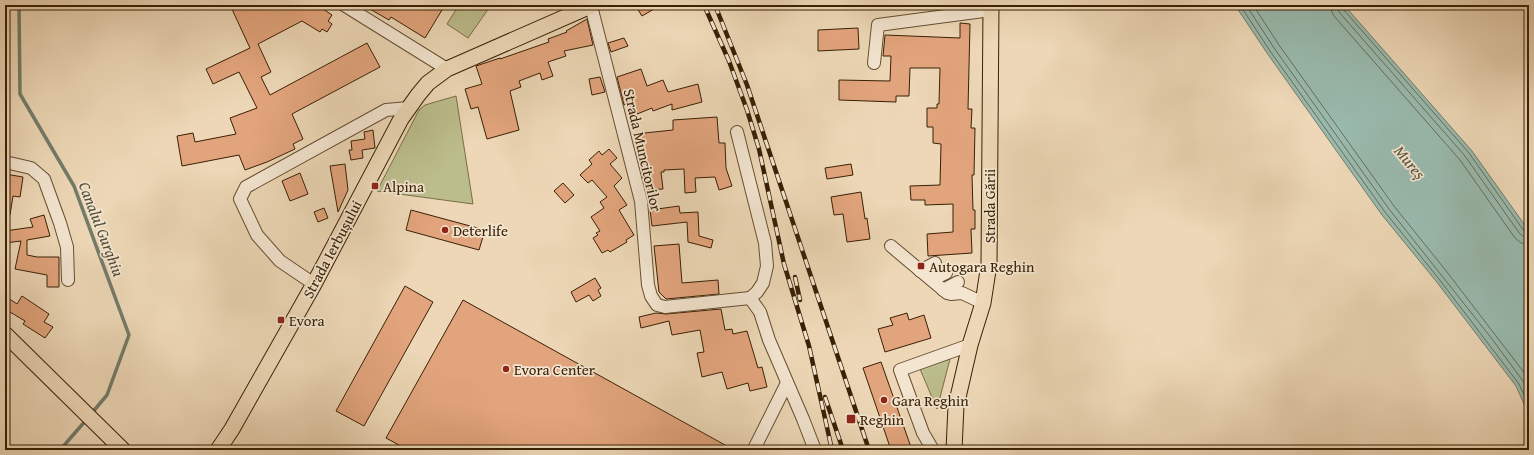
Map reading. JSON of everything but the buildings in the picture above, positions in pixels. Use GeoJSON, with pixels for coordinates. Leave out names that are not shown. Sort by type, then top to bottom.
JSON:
{"type":"FeatureCollection","features":[{"type":"Feature","properties":{"kind":"main road","name":"Strada Ierbușului"},"geometry":{"type":"LineString","coordinates":[[218,450],[314,284],[401,119],[428,83],[447,69],[592,6]]}},
{"type":"Feature","properties":{"kind":"main road","name":"Strada Gării"},"geometry":{"type":"LineString","coordinates":[[954,450],[956,406],[970,345],[983,303],[989,264],[991,8]]}},
{"type":"Feature","properties":{"kind":"main road"},"geometry":{"type":"LineString","coordinates":[[5,334],[106,431],[123,450]]}},
{"type":"Feature","properties":{"kind":"street"},"geometry":{"type":"LineString","coordinates":[[344,5],[447,69]]}},
{"type":"Feature","properties":{"kind":"street","name":"Strada Muncitorilor"},"geometry":{"type":"LineString","coordinates":[[592,6],[642,201],[648,285],[651,296],[657,305],[665,306],[750,298]]}},
{"type":"Feature","properties":{"kind":"street"},"geometry":{"type":"LineString","coordinates":[[874,63],[878,24],[991,8]]}},
{"type":"Feature","properties":{"kind":"street"},"geometry":{"type":"LineString","coordinates":[[314,284],[280,261],[257,235],[240,199],[246,187],[386,110],[409,108]]}},
{"type":"Feature","properties":{"kind":"street"},"geometry":{"type":"LineString","coordinates":[[737,132],[765,243],[767,266],[763,283],[757,292],[750,298],[760,312],[769,340],[804,419],[815,450]]}},
{"type":"Feature","properties":{"kind":"street"},"geometry":{"type":"LineString","coordinates":[[5,162],[31,168],[44,179],[60,222],[66,247],[68,280]]}},
{"type":"Feature","properties":{"kind":"street"},"geometry":{"type":"LineString","coordinates":[[891,246],[951,294],[962,293],[983,303]]}},
{"type":"Feature","properties":{"kind":"street"},"geometry":{"type":"LineString","coordinates":[[932,280],[946,273],[932,280]]}},
{"type":"Feature","properties":{"kind":"street"},"geometry":{"type":"LineString","coordinates":[[933,450],[923,433],[900,370],[970,345]]}},
{"type":"Feature","properties":{"kind":"street"},"geometry":{"type":"LineString","coordinates":[[754,449],[787,383]]}},
{"type":"Feature","properties":{"kind":"green space"},"geometry":{"type":"Polygon","coordinates":[[[459,5],[491,5],[468,38],[447,24],[459,5]]]}},
{"type":"Feature","properties":{"kind":"green space"},"geometry":{"type":"Polygon","coordinates":[[[456,96],[473,204],[377,191],[419,110],[425,105],[456,96]]]}},
{"type":"Feature","properties":{"kind":"green space"},"geometry":{"type":"Polygon","coordinates":[[[950,359],[937,409],[920,369],[950,359]]]}},
{"type":"Feature","properties":{"kind":"water","name":"Mureș"},"geometry":{"type":"Polygon","coordinates":[[[1235,5],[1344,5],[1472,151],[1529,231],[1529,415],[1516,386],[1436,281],[1382,215],[1267,53],[1235,5]]]}},
{"type":"Feature","properties":{"kind":"waterway","name":"Canalul Gurghiu"},"geometry":{"type":"LineString","coordinates":[[19,5],[20,94],[74,186],[129,335],[107,395],[91,414]]}},
{"type":"Feature","properties":{"kind":"waterway","name":"Canalul Gurghiu"},"geometry":{"type":"LineString","coordinates":[[60,450],[87,419]]}},
{"type":"Feature","properties":{"kind":"railway"},"geometry":{"type":"LineString","coordinates":[[704,5],[729,61],[747,110],[759,149],[784,264],[809,346],[832,450]]}},
{"type":"Feature","properties":{"kind":"railway"},"geometry":{"type":"LineString","coordinates":[[715,5],[747,85],[869,450]]}},
{"type":"Feature","properties":{"kind":"railway"},"geometry":{"type":"LineString","coordinates":[[795,277],[800,300]]}},
{"type":"Feature","properties":{"kind":"railway"},"geometry":{"type":"LineString","coordinates":[[825,397],[843,450]]}},
{"type":"Feature","properties":{"kind":"place","name":"Alpina"},"geometry":{"type":"Point","coordinates":[375,186]}},
{"type":"Feature","properties":{"kind":"place","name":"Deterlife"},"geometry":{"type":"Point","coordinates":[445,230]}},
{"type":"Feature","properties":{"kind":"place","name":"Autogara Reghin"},"geometry":{"type":"Point","coordinates":[921,266]}},
{"type":"Feature","properties":{"kind":"place","name":"Evora"},"geometry":{"type":"Point","coordinates":[281,320]}},
{"type":"Feature","properties":{"kind":"place","name":"Evora Center"},"geometry":{"type":"Point","coordinates":[506,369]}},
{"type":"Feature","properties":{"kind":"place","name":"Gara Reghin"},"geometry":{"type":"Point","coordinates":[884,400]}},
{"type":"Feature","properties":{"kind":"place","name":"Reghin"},"geometry":{"type":"Point","coordinates":[851,419]}}]}
